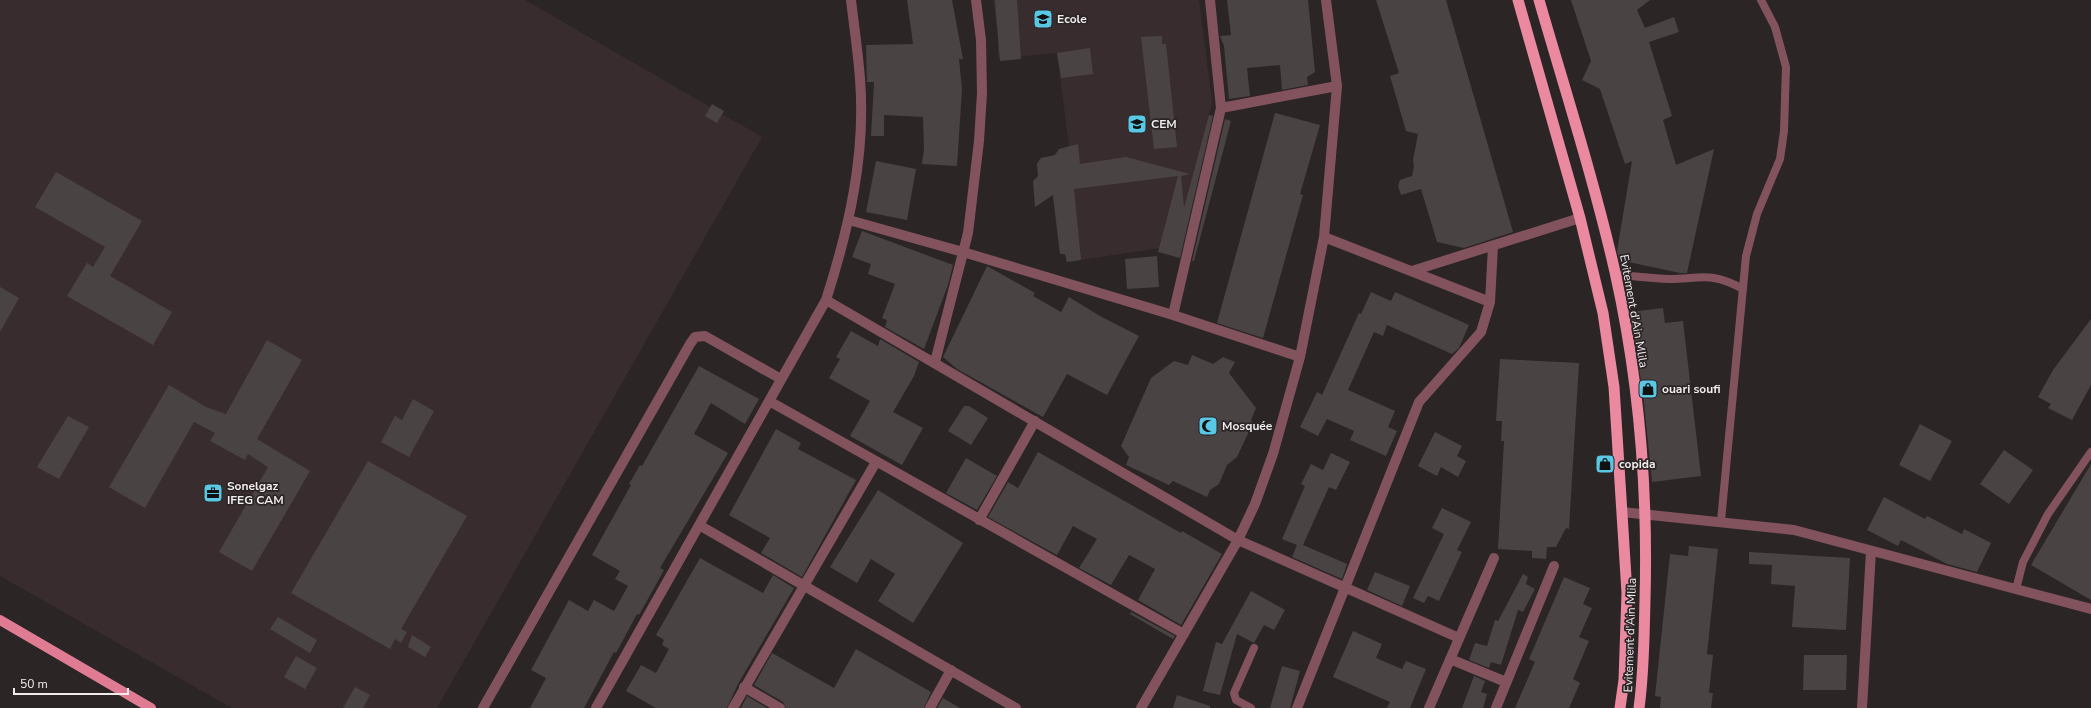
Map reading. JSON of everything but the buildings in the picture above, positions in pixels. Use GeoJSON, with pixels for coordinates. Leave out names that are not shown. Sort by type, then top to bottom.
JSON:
{"type":"FeatureCollection","features":[{"type":"Feature","properties":{"kind":"highway","name":"Evitement d'Ain Mlila"},"geometry":{"type":"LineString","coordinates":[[1518,0],[1580,218],[1603,313],[1614,387],[1627,593],[1624,680],[1620,708]]}},
{"type":"Feature","properties":{"kind":"highway","name":"Evitement d'Ain Mlila"},"geometry":{"type":"LineString","coordinates":[[1539,0],[1605,230],[1615,275],[1632,369],[1642,459],[1646,513],[1644,634],[1639,708]]}},
{"type":"Feature","properties":{"kind":"main road"},"geometry":{"type":"LineString","coordinates":[[0,620],[151,708]]}},
{"type":"Feature","properties":{"kind":"street"},"geometry":{"type":"LineString","coordinates":[[596,708],[826,300],[842,249],[853,203],[860,141],[860,80],[851,0]]}},
{"type":"Feature","properties":{"kind":"street"},"geometry":{"type":"LineString","coordinates":[[935,362],[968,233],[976,164],[982,93],[981,40],[976,0]]}},
{"type":"Feature","properties":{"kind":"street"},"geometry":{"type":"LineString","coordinates":[[1173,315],[1222,108],[1210,0]]}},
{"type":"Feature","properties":{"kind":"street"},"geometry":{"type":"LineString","coordinates":[[1141,708],[1238,540],[1255,504],[1273,454],[1300,357],[1324,237],[1337,86],[1326,0]]}},
{"type":"Feature","properties":{"kind":"street"},"geometry":{"type":"LineString","coordinates":[[1222,108],[1337,86]]}},
{"type":"Feature","properties":{"kind":"street"},"geometry":{"type":"LineString","coordinates":[[1412,271],[1580,218]]}},
{"type":"Feature","properties":{"kind":"street"},"geometry":{"type":"LineString","coordinates":[[849,220],[963,252],[1173,315],[1300,357]]}},
{"type":"Feature","properties":{"kind":"street"},"geometry":{"type":"LineString","coordinates":[[1324,237],[1490,302]]}},
{"type":"Feature","properties":{"kind":"street"},"geometry":{"type":"LineString","coordinates":[[1297,708],[1419,402],[1480,332],[1490,302],[1492,246]]}},
{"type":"Feature","properties":{"kind":"street"},"geometry":{"type":"LineString","coordinates":[[826,300],[935,362],[1238,540],[1346,586],[1459,638]]}},
{"type":"Feature","properties":{"kind":"street"},"geometry":{"type":"LineString","coordinates":[[483,708],[695,337],[705,336],[781,379]]}},
{"type":"Feature","properties":{"kind":"street"},"geometry":{"type":"LineString","coordinates":[[769,401],[1184,634]]}},
{"type":"Feature","properties":{"kind":"street"},"geometry":{"type":"LineString","coordinates":[[979,520],[1035,421]]}},
{"type":"Feature","properties":{"kind":"street"},"geometry":{"type":"LineString","coordinates":[[733,708],[876,462]]}},
{"type":"Feature","properties":{"kind":"street"},"geometry":{"type":"LineString","coordinates":[[1622,512],[1646,513],[1794,530],[2091,609]]}},
{"type":"Feature","properties":{"kind":"street"},"geometry":{"type":"LineString","coordinates":[[699,525],[1016,708]]}},
{"type":"Feature","properties":{"kind":"street"},"geometry":{"type":"LineString","coordinates":[[1862,708],[1871,551]]}},
{"type":"Feature","properties":{"kind":"street"},"geometry":{"type":"LineString","coordinates":[[1430,708],[1450,658],[1494,558]]}},
{"type":"Feature","properties":{"kind":"street"},"geometry":{"type":"LineString","coordinates":[[1496,708],[1554,566]]}},
{"type":"Feature","properties":{"kind":"street"},"geometry":{"type":"LineString","coordinates":[[1450,658],[1506,682]]}},
{"type":"Feature","properties":{"kind":"street"},"geometry":{"type":"LineString","coordinates":[[930,708],[951,670]]}},
{"type":"Feature","properties":{"kind":"street"},"geometry":{"type":"LineString","coordinates":[[744,688],[780,708]]}},
{"type":"Feature","properties":{"kind":"lane"},"geometry":{"type":"LineString","coordinates":[[1721,521],[1748,249],[1757,214],[1780,159],[1784,131],[1786,67],[1775,27],[1761,0]]}},
{"type":"Feature","properties":{"kind":"lane"},"geometry":{"type":"LineString","coordinates":[[1615,275],[1668,279],[1712,276],[1728,280],[1743,288]]}},
{"type":"Feature","properties":{"kind":"lane"},"geometry":{"type":"LineString","coordinates":[[2016,589],[2023,562],[2048,514],[2091,452]]}},
{"type":"Feature","properties":{"kind":"lane"},"geometry":{"type":"LineString","coordinates":[[1251,708],[1236,700],[1234,693],[1254,648]]}},
{"type":"Feature","properties":{"kind":"shaded area"},"geometry":{"type":"Polygon","coordinates":[[[0,0],[525,0],[762,137],[437,708],[232,708],[0,576],[0,0]]]}},
{"type":"Feature","properties":{"kind":"shaded area","name":"CEM"},"geometry":{"type":"Polygon","coordinates":[[[993,0],[1199,0],[1212,101],[1180,245],[1067,262],[1065,254],[1060,254],[1052,192],[1044,193],[1043,202],[1039,205],[1035,202],[1040,175],[1037,164],[1041,158],[1052,158],[1059,149],[1069,146],[1057,53],[998,58],[998,37],[993,0]]]}},
{"type":"Feature","properties":{"kind":"place","name":"Ecole"},"geometry":{"type":"Point","coordinates":[1043,19]}},
{"type":"Feature","properties":{"kind":"place","name":"CEM"},"geometry":{"type":"Point","coordinates":[1137,124]}},
{"type":"Feature","properties":{"kind":"place","name":"ouari soufi"},"geometry":{"type":"Point","coordinates":[1648,389]}},
{"type":"Feature","properties":{"kind":"place","name":"Mosquée"},"geometry":{"type":"Point","coordinates":[1208,426]}},
{"type":"Feature","properties":{"kind":"place","name":"copida"},"geometry":{"type":"Point","coordinates":[1605,464]}},
{"type":"Feature","properties":{"kind":"place","name":"Sonelgaz IFEG CAM"},"geometry":{"type":"Point","coordinates":[213,493]}}]}
